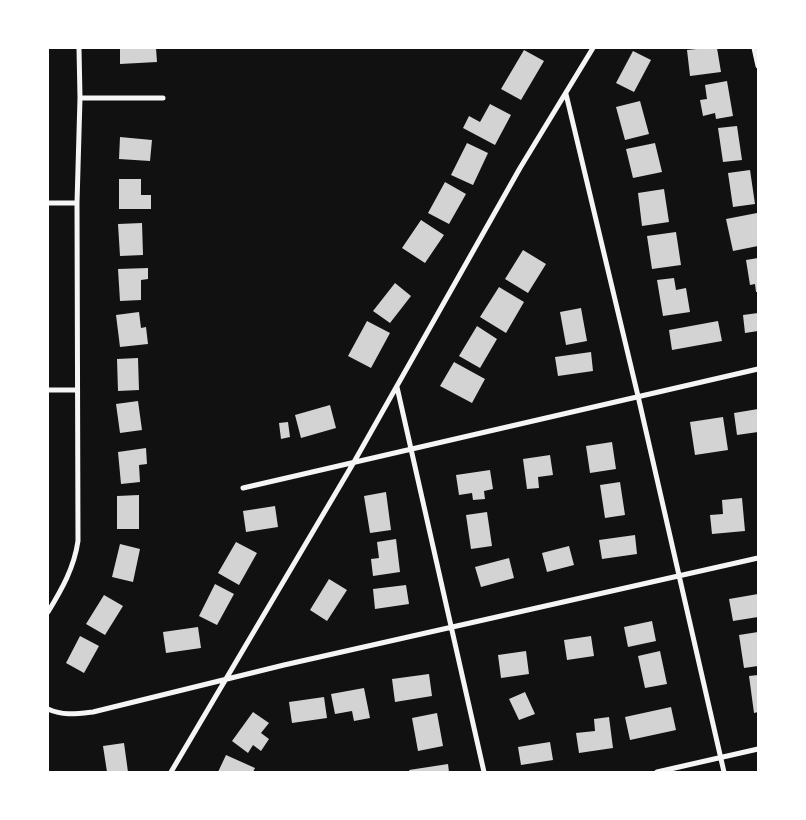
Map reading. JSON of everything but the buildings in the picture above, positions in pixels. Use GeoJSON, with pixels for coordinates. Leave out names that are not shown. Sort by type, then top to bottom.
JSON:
{"type":"FeatureCollection","features":[{"type":"Feature","properties":{"kind":"street"},"geometry":{"type":"LineString","coordinates":[[48,612],[70,573],[76,556],[78,541],[77,203],[80,98],[79,48]]}},
{"type":"Feature","properties":{"kind":"street"},"geometry":{"type":"LineString","coordinates":[[171,772],[354,462],[520,168],[593,48]]}},
{"type":"Feature","properties":{"kind":"street"},"geometry":{"type":"LineString","coordinates":[[754,48],[758,66]]}},
{"type":"Feature","properties":{"kind":"street"},"geometry":{"type":"LineString","coordinates":[[566,94],[680,576],[724,772]]}},
{"type":"Feature","properties":{"kind":"street"},"geometry":{"type":"LineString","coordinates":[[80,98],[163,98]]}},
{"type":"Feature","properties":{"kind":"street"},"geometry":{"type":"LineString","coordinates":[[48,203],[77,203]]}},
{"type":"Feature","properties":{"kind":"street"},"geometry":{"type":"LineString","coordinates":[[243,488],[758,369]]}},
{"type":"Feature","properties":{"kind":"street"},"geometry":{"type":"LineString","coordinates":[[397,386],[484,772]]}},
{"type":"Feature","properties":{"kind":"street"},"geometry":{"type":"LineString","coordinates":[[48,390],[77,390]]}},
{"type":"Feature","properties":{"kind":"street"},"geometry":{"type":"LineString","coordinates":[[48,709],[60,714],[93,712],[226,679],[758,558]]}},
{"type":"Feature","properties":{"kind":"street"},"geometry":{"type":"LineString","coordinates":[[657,772],[758,749]]}}]}
